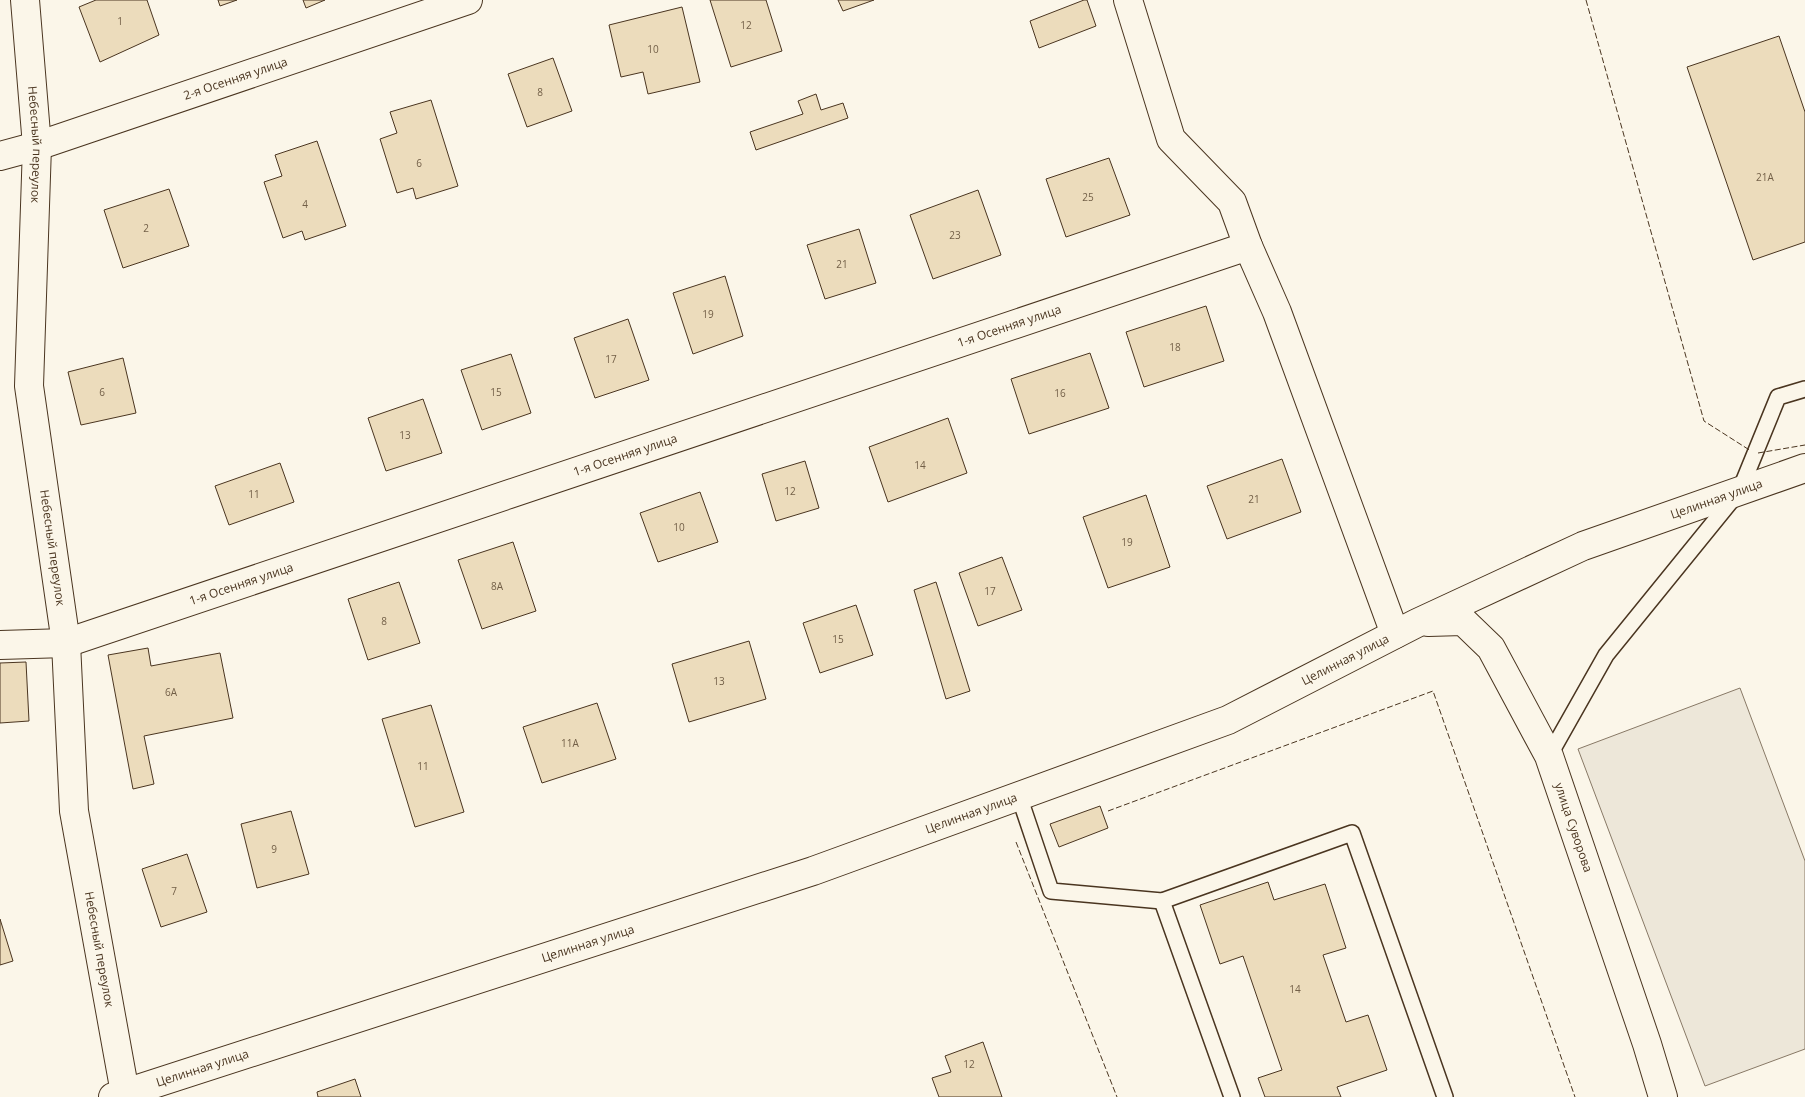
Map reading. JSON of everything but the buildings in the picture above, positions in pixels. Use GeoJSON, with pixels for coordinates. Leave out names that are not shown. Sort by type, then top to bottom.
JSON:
{"type":"FeatureCollection","features":[{"type":"Feature","properties":{"kind":"street","name":"Небесный переулок"},"geometry":{"type":"LineString","coordinates":[[25,0],[36,146],[29,386],[66,643],[74,811],[119,1095]]}},
{"type":"Feature","properties":{"kind":"street","name":"2-я Осенняя улица"},"geometry":{"type":"LineString","coordinates":[[0,156],[36,146],[468,0]]}},
{"type":"Feature","properties":{"kind":"street"},"geometry":{"type":"LineString","coordinates":[[1128,0],[1172,139],[1232,202],[1248,246],[1281,321],[1406,628]]}},
{"type":"Feature","properties":{"kind":"street","name":"1-я Осенняя улица"},"geometry":{"type":"LineString","coordinates":[[0,645],[66,643],[1248,246]]}},
{"type":"Feature","properties":{"kind":"street","name":"Целинная улица"},"geometry":{"type":"LineString","coordinates":[[119,1095],[813,871],[1228,720],[1406,628],[1583,546],[1805,468]]}},
{"type":"Feature","properties":{"kind":"street","name":"улица Суворова"},"geometry":{"type":"LineString","coordinates":[[1406,628],[1463,622],[1491,648],[1549,756],[1644,1035],[1663,1097]]}},
{"type":"Feature","properties":{"kind":"lane"},"geometry":{"type":"LineString","coordinates":[[1549,756],[1606,655],[1740,490],[1778,397],[1805,388]]}},
{"type":"Feature","properties":{"kind":"lane"},"geometry":{"type":"LineString","coordinates":[[1019,796],[1051,891],[1162,901],[1352,833],[1445,1097]]}},
{"type":"Feature","properties":{"kind":"lane"},"geometry":{"type":"LineString","coordinates":[[1162,901],[1232,1097]]}},
{"type":"Feature","properties":{"kind":"shaded area"},"geometry":{"type":"Polygon","coordinates":[[[1740,688],[1805,861],[1805,1049],[1705,1086],[1578,749],[1740,688]]]}},
{"type":"Feature","properties":{"kind":"fence"},"geometry":{"type":"LineString","coordinates":[[1586,0],[1704,421],[1751,451]]}},
{"type":"Feature","properties":{"kind":"fence"},"geometry":{"type":"LineString","coordinates":[[1758,453],[1805,445]]}},
{"type":"Feature","properties":{"kind":"fence"},"geometry":{"type":"LineString","coordinates":[[1108,811],[1433,691],[1575,1097]]}},
{"type":"Feature","properties":{"kind":"fence"},"geometry":{"type":"LineString","coordinates":[[1016,842],[1117,1097]]}}]}
